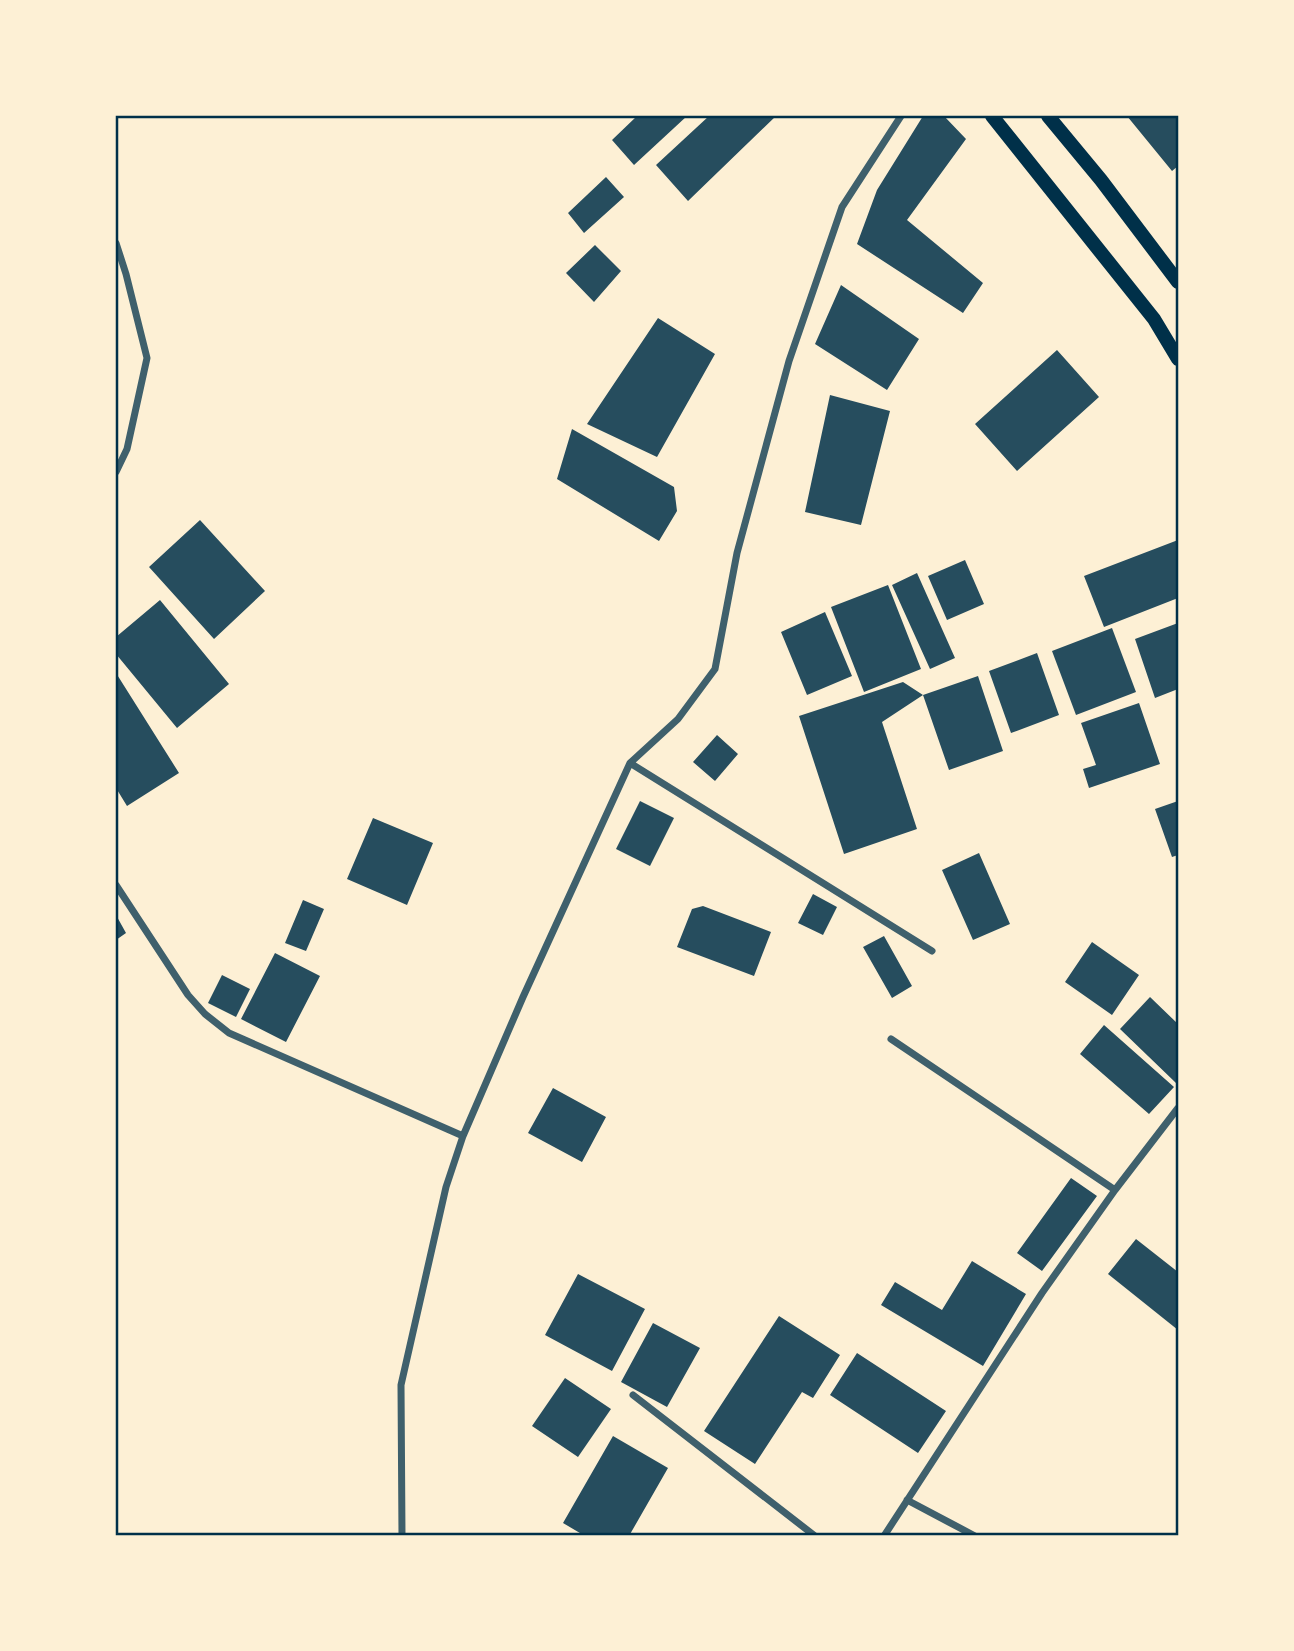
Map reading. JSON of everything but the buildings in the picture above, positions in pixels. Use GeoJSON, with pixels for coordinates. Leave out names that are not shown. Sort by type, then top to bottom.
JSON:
{"type":"FeatureCollection","features":[{"type":"Feature","properties":{"kind":"main road"},"geometry":{"type":"LineString","coordinates":[[992,116],[1154,319],[1178,359]]}},
{"type":"Feature","properties":{"kind":"main road"},"geometry":{"type":"LineString","coordinates":[[1048,116],[1101,180],[1178,282]]}},
{"type":"Feature","properties":{"kind":"street"},"geometry":{"type":"LineString","coordinates":[[402,1535],[401,1385],[446,1187],[463,1136],[630,762],[678,719],[715,669],[737,553],[789,361],[842,207],[901,116]]}},
{"type":"Feature","properties":{"kind":"street"},"geometry":{"type":"LineString","coordinates":[[116,243],[147,358],[127,449],[116,472]]}},
{"type":"Feature","properties":{"kind":"street"},"geometry":{"type":"LineString","coordinates":[[630,762],[932,951]]}},
{"type":"Feature","properties":{"kind":"street"},"geometry":{"type":"LineString","coordinates":[[116,885],[188,995],[205,1014],[229,1033],[463,1136]]}},
{"type":"Feature","properties":{"kind":"street"},"geometry":{"type":"LineString","coordinates":[[891,1039],[1115,1190]]}},
{"type":"Feature","properties":{"kind":"street"},"geometry":{"type":"LineString","coordinates":[[884,1535],[1042,1293],[1115,1190],[1178,1108]]}},
{"type":"Feature","properties":{"kind":"street"},"geometry":{"type":"LineString","coordinates":[[633,1395],[815,1535]]}},
{"type":"Feature","properties":{"kind":"street"},"geometry":{"type":"LineString","coordinates":[[906,1500],[975,1535]]}}]}
